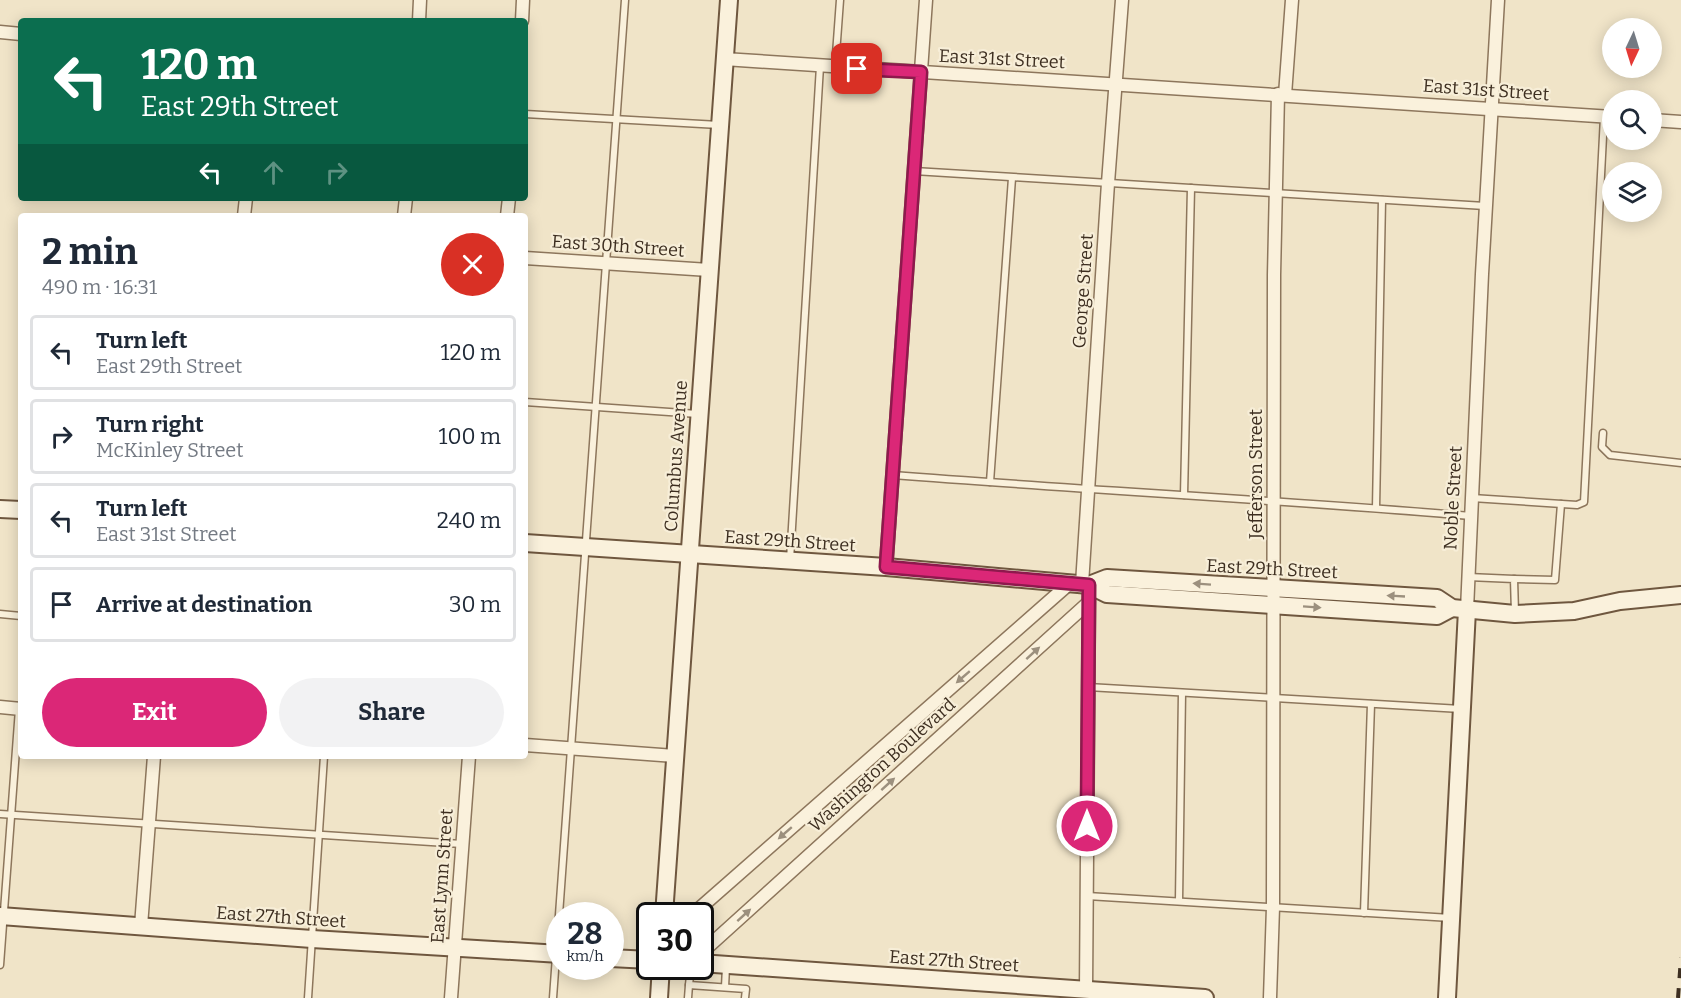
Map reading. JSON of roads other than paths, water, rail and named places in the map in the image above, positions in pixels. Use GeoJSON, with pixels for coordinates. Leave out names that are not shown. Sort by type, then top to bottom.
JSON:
{"type":"FeatureCollection","features":[{"type":"Feature","properties":{"kind":"street"},"geometry":{"type":"LineString","coordinates":[[418,18],[420,0]]}},
{"type":"Feature","properties":{"kind":"street"},"geometry":{"type":"LineString","coordinates":[[522,18],[523,0]]}},
{"type":"Feature","properties":{"kind":"street","name":"Columbus Avenue"},"geometry":{"type":"LineString","coordinates":[[665,902],[729,0]]}},
{"type":"Feature","properties":{"kind":"street"},"geometry":{"type":"LineString","coordinates":[[886,567],[926,0]]}},
{"type":"Feature","properties":{"kind":"street","name":"George Street"},"geometry":{"type":"LineString","coordinates":[[1086,990],[1088,603],[1080,584],[1089,490],[1122,0]]}},
{"type":"Feature","properties":{"kind":"street","name":"Jefferson Street"},"geometry":{"type":"LineString","coordinates":[[1270,998],[1274,907],[1272,698],[1276,194],[1281,94],[1292,0]]}},
{"type":"Feature","properties":{"kind":"street","name":"Noble Street"},"geometry":{"type":"LineString","coordinates":[[1447,998],[1462,709],[1459,609],[1468,578],[1485,206],[1498,0]]}},
{"type":"Feature","properties":{"kind":"street"},"geometry":{"type":"LineString","coordinates":[[0,32],[18,34]]}},
{"type":"Feature","properties":{"kind":"street","name":"East 31st Street"},"geometry":{"type":"LineString","coordinates":[[724,59],[1602,117]]}},
{"type":"Feature","properties":{"kind":"street"},"geometry":{"type":"LineString","coordinates":[[1662,121],[1681,122]]}},
{"type":"Feature","properties":{"kind":"street","name":"East 30th Street"},"geometry":{"type":"LineString","coordinates":[[528,258],[709,270]]}},
{"type":"Feature","properties":{"kind":"street"},"geometry":{"type":"LineString","coordinates":[[0,509],[18,510]]}},
{"type":"Feature","properties":{"kind":"street","name":"East 29th Street"},"geometry":{"type":"LineString","coordinates":[[528,543],[886,567],[1080,584],[1107,578],[1273,597],[1437,598],[1459,609],[1515,614],[1574,611],[1620,601],[1681,595]]}},
{"type":"Feature","properties":{"kind":"street","name":"Washington Boulevard"},"geometry":{"type":"LineString","coordinates":[[707,902],[1080,584]]}},
{"type":"Feature","properties":{"kind":"street","name":"Washington Boulevard"},"geometry":{"type":"LineString","coordinates":[[714,941],[1088,603]]}},
{"type":"Feature","properties":{"kind":"street"},"geometry":{"type":"LineString","coordinates":[[0,707],[18,709]]}},
{"type":"Feature","properties":{"kind":"street"},"geometry":{"type":"LineString","coordinates":[[528,745],[675,756]]}},
{"type":"Feature","properties":{"kind":"street"},"geometry":{"type":"LineString","coordinates":[[141,926],[154,759]]}},
{"type":"Feature","properties":{"kind":"street","name":"East Lynn Street"},"geometry":{"type":"LineString","coordinates":[[451,998],[469,759]]}},
{"type":"Feature","properties":{"kind":"street","name":"East 27th Street"},"geometry":{"type":"LineString","coordinates":[[1,916],[546,953]]}},
{"type":"Feature","properties":{"kind":"street","name":"East 27th Street"},"geometry":{"type":"LineString","coordinates":[[714,964],[1205,998]]}},
{"type":"Feature","properties":{"kind":"street"},"geometry":{"type":"LineString","coordinates":[[659,998],[660,980]]}},
{"type":"Feature","properties":{"kind":"lane"},"geometry":{"type":"LineString","coordinates":[[561,902],[584,547],[625,0]]}},
{"type":"Feature","properties":{"kind":"lane"},"geometry":{"type":"LineString","coordinates":[[835,68],[840,0]]}},
{"type":"Feature","properties":{"kind":"lane"},"geometry":{"type":"LineString","coordinates":[[790,561],[820,66]]}},
{"type":"Feature","properties":{"kind":"lane"},"geometry":{"type":"LineString","coordinates":[[528,114],[720,126]]}},
{"type":"Feature","properties":{"kind":"lane"},"geometry":{"type":"LineString","coordinates":[[1472,498],[1577,505],[1584,502],[1606,150]]}},
{"type":"Feature","properties":{"kind":"lane"},"geometry":{"type":"LineString","coordinates":[[914,171],[1485,206]]}},
{"type":"Feature","properties":{"kind":"lane"},"geometry":{"type":"LineString","coordinates":[[990,483],[1012,178]]}},
{"type":"Feature","properties":{"kind":"lane"},"geometry":{"type":"LineString","coordinates":[[1184,495],[1191,188]]}},
{"type":"Feature","properties":{"kind":"lane"},"geometry":{"type":"LineString","coordinates":[[1376,508],[1382,200]]}},
{"type":"Feature","properties":{"kind":"lane"},"geometry":{"type":"LineString","coordinates":[[528,402],[699,414]]}},
{"type":"Feature","properties":{"kind":"lane"},"geometry":{"type":"LineString","coordinates":[[1603,433],[1602,447],[1610,455],[1681,463]]}},
{"type":"Feature","properties":{"kind":"lane"},"geometry":{"type":"LineString","coordinates":[[893,475],[1089,490],[1274,500],[1471,516]]}},
{"type":"Feature","properties":{"kind":"lane"},"geometry":{"type":"LineString","coordinates":[[1468,578],[1555,580],[1561,504]]}},
{"type":"Feature","properties":{"kind":"lane"},"geometry":{"type":"LineString","coordinates":[[1515,579],[1515,614]]}},
{"type":"Feature","properties":{"kind":"lane"},"geometry":{"type":"LineString","coordinates":[[0,614],[18,616]]}},
{"type":"Feature","properties":{"kind":"lane"},"geometry":{"type":"LineString","coordinates":[[1087,687],[1462,709]]}},
{"type":"Feature","properties":{"kind":"lane"},"geometry":{"type":"LineString","coordinates":[[1179,901],[1182,693]]}},
{"type":"Feature","properties":{"kind":"lane"},"geometry":{"type":"LineString","coordinates":[[1364,913],[1371,704]]}},
{"type":"Feature","properties":{"kind":"lane"},"geometry":{"type":"LineString","coordinates":[[0,965],[1,916],[18,730]]}},
{"type":"Feature","properties":{"kind":"lane"},"geometry":{"type":"LineString","coordinates":[[308,998],[324,759]]}},
{"type":"Feature","properties":{"kind":"lane"},"geometry":{"type":"LineString","coordinates":[[0,814],[463,844]]}},
{"type":"Feature","properties":{"kind":"lane"},"geometry":{"type":"LineString","coordinates":[[1087,896],[1451,918]]}},
{"type":"Feature","properties":{"kind":"lane"},"geometry":{"type":"LineString","coordinates":[[725,987],[726,965]]}},
{"type":"Feature","properties":{"kind":"lane"},"geometry":{"type":"LineString","coordinates":[[553,998],[555,980]]}},
{"type":"Feature","properties":{"kind":"lane"},"geometry":{"type":"LineString","coordinates":[[688,998],[689,980]]}},
{"type":"Feature","properties":{"kind":"lane"},"geometry":{"type":"LineString","coordinates":[[689,984],[746,989],[745,998]]}},
{"type":"Feature","properties":{"kind":"railway"},"geometry":{"type":"LineString","coordinates":[[1678,998],[1681,958]]}}]}
